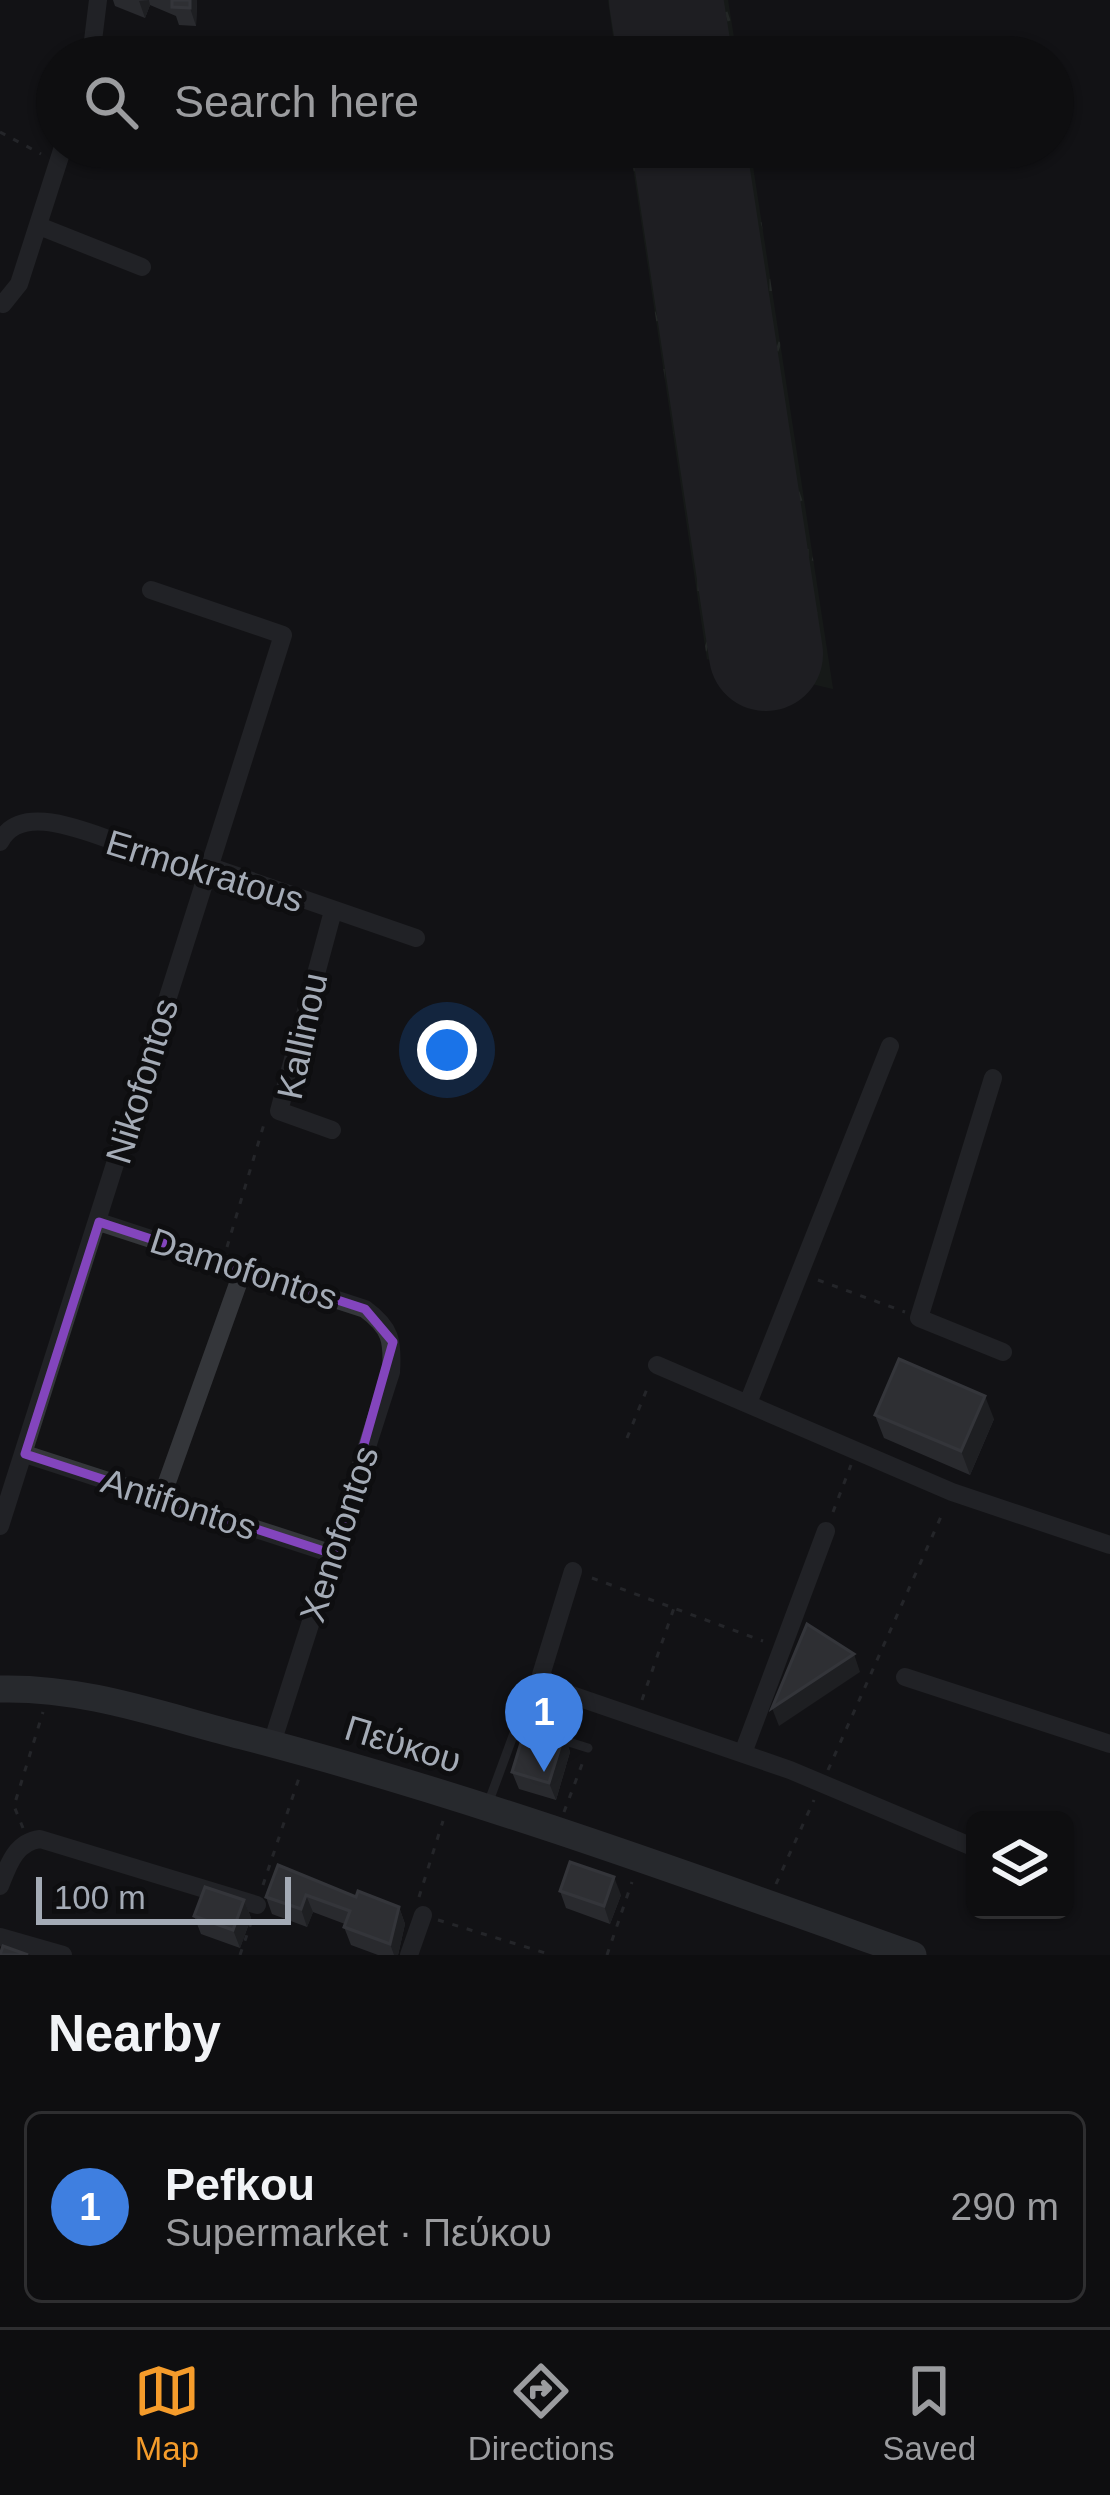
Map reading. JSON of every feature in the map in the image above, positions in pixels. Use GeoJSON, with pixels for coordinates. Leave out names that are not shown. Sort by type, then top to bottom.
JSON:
{"type":"FeatureCollection","features":[{"type":"Feature","properties":{"kind":"main road","name":"Πεύκου"},"geometry":{"type":"LineString","coordinates":[[0,1690],[96,1695],[307,1753],[487,1806],[913,1955]]}},
{"type":"Feature","properties":{"kind":"street"},"geometry":{"type":"LineString","coordinates":[[94,36],[98,0]]}},
{"type":"Feature","properties":{"kind":"street"},"geometry":{"type":"LineString","coordinates":[[0,302],[19,284],[56,168]]}},
{"type":"Feature","properties":{"kind":"street"},"geometry":{"type":"LineString","coordinates":[[39,226],[142,266]]}},
{"type":"Feature","properties":{"kind":"street","name":"Nikofontos"},"geometry":{"type":"LineString","coordinates":[[0,1526],[283,635],[151,590]]}},
{"type":"Feature","properties":{"kind":"street","name":"Ermokratous"},"geometry":{"type":"LineString","coordinates":[[0,842],[8,828],[26,820],[124,844]]}},
{"type":"Feature","properties":{"kind":"street","name":"Ermokratous"},"geometry":{"type":"LineString","coordinates":[[208,866],[416,938]]}},
{"type":"Feature","properties":{"kind":"street","name":"Kallinou"},"geometry":{"type":"LineString","coordinates":[[332,911],[279,1111],[332,1130]]}},
{"type":"Feature","properties":{"kind":"street"},"geometry":{"type":"LineString","coordinates":[[748,1403],[890,1046]]}},
{"type":"Feature","properties":{"kind":"street"},"geometry":{"type":"LineString","coordinates":[[993,1078],[919,1318],[1003,1352]]}},
{"type":"Feature","properties":{"kind":"street","name":"Damofontos"},"geometry":{"type":"LineString","coordinates":[[99,1222],[365,1310],[386,1324]]}},
{"type":"Feature","properties":{"kind":"street"},"geometry":{"type":"LineString","coordinates":[[161,1499],[244,1267]]}},
{"type":"Feature","properties":{"kind":"street","name":"Xenofontos"},"geometry":{"type":"LineString","coordinates":[[272,1743],[391,1372],[393,1342],[386,1324]]}},
{"type":"Feature","properties":{"kind":"street"},"geometry":{"type":"LineString","coordinates":[[657,1365],[952,1492],[1110,1545]]}},
{"type":"Feature","properties":{"kind":"street","name":"Antifontos"},"geometry":{"type":"LineString","coordinates":[[25,1454],[332,1554]]}},
{"type":"Feature","properties":{"kind":"street"},"geometry":{"type":"LineString","coordinates":[[743,1753],[826,1531]]}},
{"type":"Feature","properties":{"kind":"street"},"geometry":{"type":"LineString","coordinates":[[573,1571],[541,1675],[554,1689],[743,1753],[966,1844]]}},
{"type":"Feature","properties":{"kind":"street"},"geometry":{"type":"LineString","coordinates":[[904,1676],[1110,1744]]}},
{"type":"Feature","properties":{"kind":"street"},"geometry":{"type":"LineString","coordinates":[[0,1886],[19,1848],[28,1840],[40,1839],[256,1905]]}},
{"type":"Feature","properties":{"kind":"street"},"geometry":{"type":"LineString","coordinates":[[409,1955],[423,1915]]}},
{"type":"Feature","properties":{"kind":"street"},"geometry":{"type":"LineString","coordinates":[[0,1937],[63,1955]]}},
{"type":"Feature","properties":{"kind":"lane"},"geometry":{"type":"LineString","coordinates":[[487,1806],[517,1725],[588,1748]]}},
{"type":"Feature","properties":{"kind":"path"},"geometry":{"type":"LineString","coordinates":[[0,132],[36,146]]}},
{"type":"Feature","properties":{"kind":"path","name":"Ermokratous"},"geometry":{"type":"LineString","coordinates":[[124,844],[208,866]]}},
{"type":"Feature","properties":{"kind":"path"},"geometry":{"type":"LineString","coordinates":[[223,1260],[266,1119],[279,1111]]}},
{"type":"Feature","properties":{"kind":"path"},"geometry":{"type":"LineString","coordinates":[[800,1273],[919,1318]]}},
{"type":"Feature","properties":{"kind":"path"},"geometry":{"type":"LineString","coordinates":[[627,1438],[657,1365]]}},
{"type":"Feature","properties":{"kind":"path"},"geometry":{"type":"LineString","coordinates":[[826,1531],[857,1450]]}},
{"type":"Feature","properties":{"kind":"path"},"geometry":{"type":"LineString","coordinates":[[768,1904],[952,1492]]}},
{"type":"Feature","properties":{"kind":"path"},"geometry":{"type":"LineString","coordinates":[[573,1571],[782,1648]]}},
{"type":"Feature","properties":{"kind":"path"},"geometry":{"type":"LineString","coordinates":[[635,1718],[674,1608]]}},
{"type":"Feature","properties":{"kind":"path"},"geometry":{"type":"LineString","coordinates":[[28,1840],[14,1806],[50,1689]]}},
{"type":"Feature","properties":{"kind":"path"},"geometry":{"type":"LineString","coordinates":[[557,1830],[588,1748]]}},
{"type":"Feature","properties":{"kind":"path"},"geometry":{"type":"LineString","coordinates":[[240,1955],[307,1753]]}},
{"type":"Feature","properties":{"kind":"path"},"geometry":{"type":"LineString","coordinates":[[451,1796],[419,1897],[423,1915],[551,1955]]}},
{"type":"Feature","properties":{"kind":"path"},"geometry":{"type":"LineString","coordinates":[[607,1955],[640,1858]]}},
{"type":"Feature","properties":{"kind":"highlighted area"},"geometry":{"type":"Polygon","coordinates":[[[99,1222],[365,1309],[393,1342],[333,1554],[25,1454],[99,1222]]]}},
{"type":"Feature","properties":{"kind":"green space"},"geometry":{"type":"Polygon","coordinates":[[[608,0],[639,0],[644,36],[613,36],[608,0]]]}},
{"type":"Feature","properties":{"kind":"green space"},"geometry":{"type":"Polygon","coordinates":[[[698,0],[728,0],[734,36],[704,36],[698,0]]]}},
{"type":"Feature","properties":{"kind":"green space"},"geometry":{"type":"Polygon","coordinates":[[[633,168],[664,168],[739,661],[802,675],[724,168],[753,168],[833,689],[707,659],[633,168]]]}},
{"type":"Feature","properties":{"kind":"building"},"geometry":{"type":"Polygon","coordinates":[[[172,0],[190,0],[190,8],[172,7],[172,0]]]}},
{"type":"Feature","properties":{"kind":"building"},"geometry":{"type":"Polygon","coordinates":[[[899,1359],[985,1396],[961,1451],[875,1415],[899,1359]]]}},
{"type":"Feature","properties":{"kind":"building"},"geometry":{"type":"Polygon","coordinates":[[[807,1624],[854,1654],[772,1708],[807,1624]]]}},
{"type":"Feature","properties":{"kind":"building"},"geometry":{"type":"Polygon","coordinates":[[[527,1723],[564,1734],[549,1783],[512,1772],[527,1723]]]}},
{"type":"Feature","properties":{"kind":"building"},"geometry":{"type":"Polygon","coordinates":[[[570,1862],[614,1877],[604,1906],[560,1891],[570,1862]]]}},
{"type":"Feature","properties":{"kind":"building"},"geometry":{"type":"Polygon","coordinates":[[[278,1865],[356,1897],[358,1891],[399,1907],[390,1944],[344,1927],[350,1911],[306,1895],[301,1909],[266,1897],[278,1865]]]}},
{"type":"Feature","properties":{"kind":"building"},"geometry":{"type":"Polygon","coordinates":[[[205,1887],[244,1900],[233,1930],[194,1916],[205,1887]]]}},
{"type":"Feature","properties":{"kind":"building"},"geometry":{"type":"Polygon","coordinates":[[[3,1946],[28,1955],[0,1955],[3,1946]]]}},
{"type":"Feature","properties":{"kind":"runway"},"geometry":{"type":"LineString","coordinates":[[666,0],[672,36]]}},
{"type":"Feature","properties":{"kind":"runway"},"geometry":{"type":"LineString","coordinates":[[692,168],[766,654]]}},
{"type":"Feature","properties":{"kind":"place","name":"Pefkou"},"geometry":{"type":"Point","coordinates":[544,1772]}}]}
